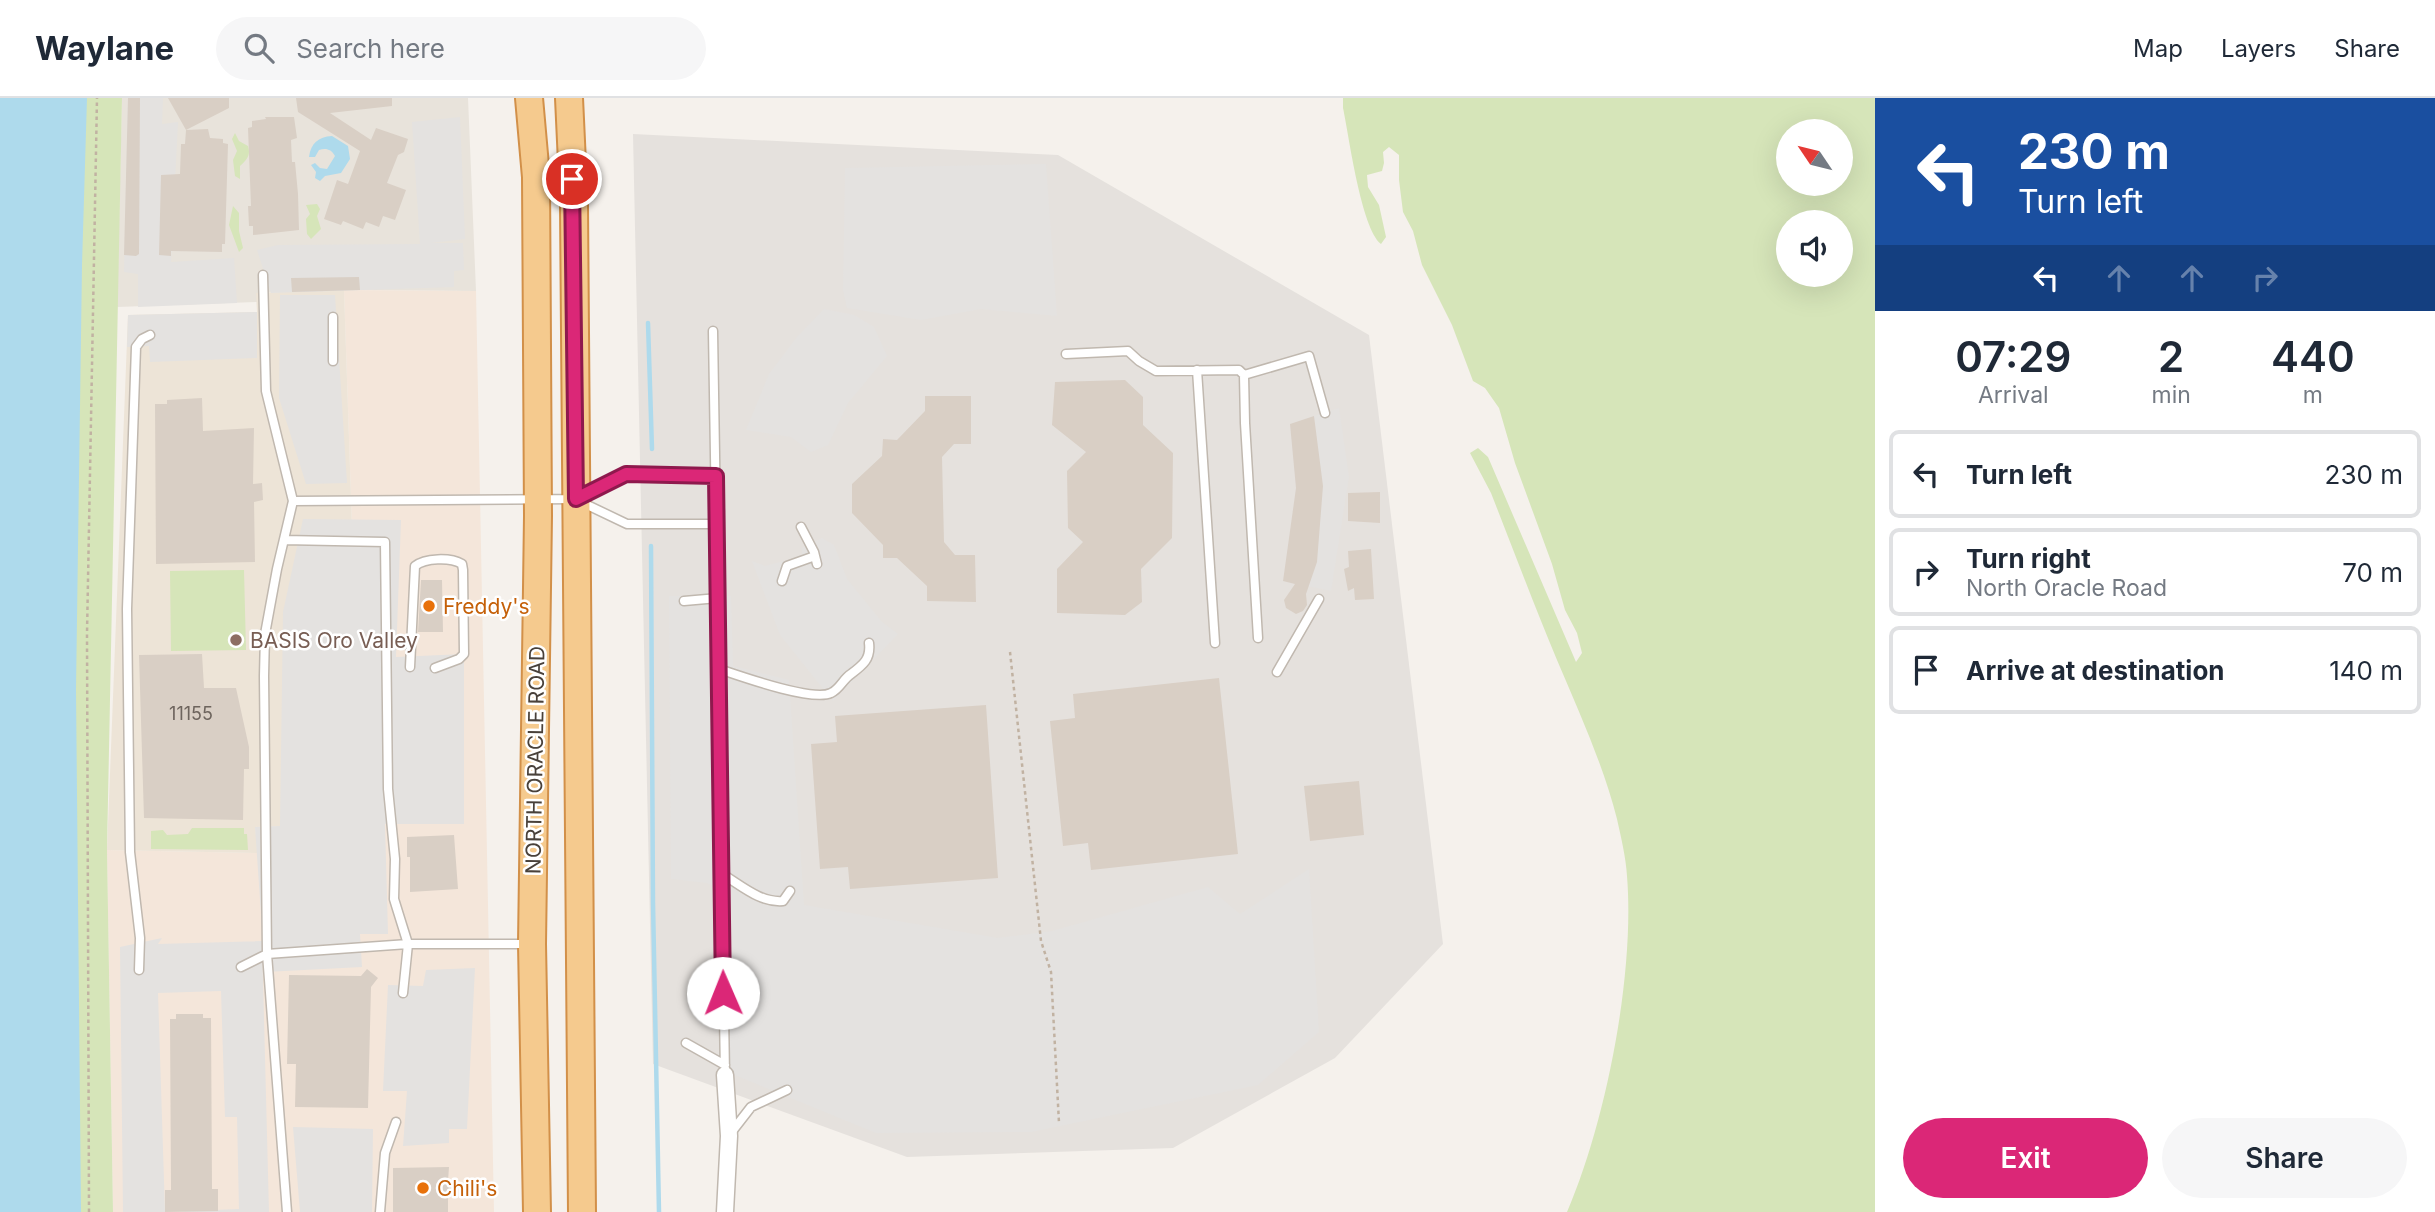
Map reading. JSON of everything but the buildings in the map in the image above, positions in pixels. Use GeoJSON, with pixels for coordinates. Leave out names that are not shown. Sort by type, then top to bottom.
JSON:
{"type":"FeatureCollection","features":[{"type":"Feature","properties":{"kind":"highway","name":"NORTH ORACLE ROAD"},"geometry":{"type":"LineString","coordinates":[[529,98],[536,177],[538,499],[532,944],[537,1212]]}},
{"type":"Feature","properties":{"kind":"highway","name":"NORTH ORACLE ROAD"},"geometry":{"type":"LineString","coordinates":[[569,98],[574,205],[582,1212]]}},
{"type":"Feature","properties":{"kind":"street"},"geometry":{"type":"LineString","coordinates":[[725,1070],[729,1136],[725,1212]]}},
{"type":"Feature","properties":{"kind":"lane"},"geometry":{"type":"LineString","coordinates":[[263,275],[266,391],[293,502],[265,634],[267,954],[288,1212]]}},
{"type":"Feature","properties":{"kind":"lane"},"geometry":{"type":"LineString","coordinates":[[333,317],[333,362]]}},
{"type":"Feature","properties":{"kind":"lane"},"geometry":{"type":"LineString","coordinates":[[713,331],[725,1070]]}},
{"type":"Feature","properties":{"kind":"lane"},"geometry":{"type":"LineString","coordinates":[[139,970],[140,938],[130,852],[127,609],[136,347],[142,339],[150,335]]}},
{"type":"Feature","properties":{"kind":"lane"},"geometry":{"type":"LineString","coordinates":[[1066,354],[1128,351],[1156,371],[1239,370],[1244,374]]}},
{"type":"Feature","properties":{"kind":"lane"},"geometry":{"type":"LineString","coordinates":[[1244,374],[1309,356],[1325,413]]}},
{"type":"Feature","properties":{"kind":"lane"},"geometry":{"type":"LineString","coordinates":[[1197,370],[1215,643]]}},
{"type":"Feature","properties":{"kind":"lane"},"geometry":{"type":"LineString","coordinates":[[1244,374],[1258,638]]}},
{"type":"Feature","properties":{"kind":"lane"},"geometry":{"type":"LineString","coordinates":[[576,499],[626,474],[716,476]]}},
{"type":"Feature","properties":{"kind":"lane"},"geometry":{"type":"LineString","coordinates":[[293,502],[576,499],[627,524],[716,524]]}},
{"type":"Feature","properties":{"kind":"lane"},"geometry":{"type":"LineString","coordinates":[[782,582],[782,574],[787,566],[816,560],[801,527]]}},
{"type":"Feature","properties":{"kind":"lane"},"geometry":{"type":"LineString","coordinates":[[284,540],[386,542],[387,789],[395,859],[394,899],[408,944],[403,993]]}},
{"type":"Feature","properties":{"kind":"lane"},"geometry":{"type":"LineString","coordinates":[[410,667],[415,566],[426,561],[456,560],[462,564],[463,570],[464,654],[459,659],[435,668]]}},
{"type":"Feature","properties":{"kind":"lane"},"geometry":{"type":"LineString","coordinates":[[684,601],[718,598]]}},
{"type":"Feature","properties":{"kind":"lane"},"geometry":{"type":"LineString","coordinates":[[1277,672],[1320,599]]}},
{"type":"Feature","properties":{"kind":"lane"},"geometry":{"type":"LineString","coordinates":[[719,669],[784,690],[828,695],[865,663],[870,652],[869,643]]}},
{"type":"Feature","properties":{"kind":"lane"},"geometry":{"type":"LineString","coordinates":[[722,874],[772,902],[783,901],[790,891]]}},
{"type":"Feature","properties":{"kind":"lane"},"geometry":{"type":"LineString","coordinates":[[241,967],[267,954],[408,944],[532,944]]}},
{"type":"Feature","properties":{"kind":"lane"},"geometry":{"type":"LineString","coordinates":[[686,1043],[725,1070]]}},
{"type":"Feature","properties":{"kind":"lane"},"geometry":{"type":"LineString","coordinates":[[729,1136],[751,1107],[787,1090]]}},
{"type":"Feature","properties":{"kind":"lane"},"geometry":{"type":"LineString","coordinates":[[380,1212],[385,1153],[396,1122]]}},
{"type":"Feature","properties":{"kind":"path"},"geometry":{"type":"LineString","coordinates":[[89,1212],[87,634],[97,98]]}},
{"type":"Feature","properties":{"kind":"path"},"geometry":{"type":"LineString","coordinates":[[1010,652],[1041,941],[1051,972],[1059,1123]]}},
{"type":"Feature","properties":{"kind":"shaded area"},"geometry":{"type":"Polygon","coordinates":[[[122,98],[468,98],[476,291],[344,290],[257,293],[257,302],[117,307],[122,98]]]}},
{"type":"Feature","properties":{"kind":"shaded area"},"geometry":{"type":"Polygon","coordinates":[[[128,98],[163,98],[162,124],[178,122],[171,262],[234,258],[237,303],[138,307],[138,274],[124,272],[128,98]]]}},
{"type":"Feature","properties":{"kind":"shaded area"},"geometry":{"type":"Polygon","coordinates":[[[460,117],[465,239],[431,243],[463,243],[464,270],[454,271],[454,287],[271,293],[257,250],[278,245],[420,244],[412,122],[460,117]]]}},
{"type":"Feature","properties":{"kind":"shaded area"},"geometry":{"type":"Polygon","coordinates":[[[633,134],[1058,155],[1369,335],[1443,944],[1335,1058],[1173,1148],[907,1157],[653,1064],[633,134]]]}},
{"type":"Feature","properties":{"kind":"shaded area"},"geometry":{"type":"Polygon","coordinates":[[[1046,164],[1057,316],[981,309],[921,320],[847,308],[843,290],[845,168],[1046,164]]]}},
{"type":"Feature","properties":{"kind":"shaded area"},"geometry":{"type":"Polygon","coordinates":[[[344,290],[476,291],[494,1212],[113,1212],[107,850],[257,853],[255,827],[362,823],[344,290]]]}},
{"type":"Feature","properties":{"kind":"shaded area","name":"BASIS Oro Valley"},"geometry":{"type":"Polygon","coordinates":[[[344,290],[362,824],[255,827],[258,853],[107,850],[128,315],[257,312],[256,293],[344,290]]]}},
{"type":"Feature","properties":{"kind":"shaded area"},"geometry":{"type":"Polygon","coordinates":[[[280,295],[335,295],[347,483],[306,484],[279,398],[280,295]]]}},
{"type":"Feature","properties":{"kind":"shaded area"},"geometry":{"type":"Polygon","coordinates":[[[824,309],[854,315],[874,327],[887,356],[848,403],[828,445],[811,452],[791,437],[746,430],[769,374],[797,337],[824,309]]]}},
{"type":"Feature","properties":{"kind":"shaded area"},"geometry":{"type":"Polygon","coordinates":[[[257,312],[257,358],[150,362],[149,346],[127,347],[128,315],[257,312]]]}},
{"type":"Feature","properties":{"kind":"shaded area"},"geometry":{"type":"Polygon","coordinates":[[[1339,408],[1349,477],[1331,591],[1283,581],[1296,488],[1290,424],[1339,408]]]}},
{"type":"Feature","properties":{"kind":"shaded area"},"geometry":{"type":"Polygon","coordinates":[[[303,519],[401,520],[396,657],[464,654],[464,824],[385,824],[388,934],[360,934],[362,967],[265,972],[255,827],[280,826],[283,612],[303,519]]]}},
{"type":"Feature","properties":{"kind":"shaded area"},"geometry":{"type":"Polygon","coordinates":[[[822,538],[834,545],[847,579],[882,622],[898,634],[833,701],[780,635],[752,561],[765,566],[802,556],[802,548],[822,538]]]}},
{"type":"Feature","properties":{"kind":"shaded area"},"geometry":{"type":"Polygon","coordinates":[[[669,596],[731,596],[733,666],[789,680],[804,905],[998,938],[1052,931],[1208,887],[1240,914],[1309,869],[1319,1032],[1258,1085],[1031,1132],[876,1133],[730,1073],[727,891],[706,883],[671,879],[669,596]]]}},
{"type":"Feature","properties":{"kind":"shaded area"},"geometry":{"type":"Polygon","coordinates":[[[162,938],[158,944],[262,941],[269,1212],[165,1212],[123,1212],[120,947],[162,938]],[[221,991],[158,993],[165,1212],[239,1209],[237,1117],[225,1117],[221,991]]]}},
{"type":"Feature","properties":{"kind":"shaded area"},"geometry":{"type":"Polygon","coordinates":[[[475,968],[467,1129],[449,1129],[449,1143],[403,1146],[407,1091],[383,1091],[388,985],[423,986],[426,970],[475,968]]]}},
{"type":"Feature","properties":{"kind":"shaded area"},"geometry":{"type":"Polygon","coordinates":[[[293,1127],[373,1129],[372,1212],[300,1212],[293,1127]]]}},
{"type":"Feature","properties":{"kind":"green space"},"geometry":{"type":"Polygon","coordinates":[[[0,98],[122,98],[107,850],[113,1212],[0,1212],[0,98]]]}},
{"type":"Feature","properties":{"kind":"green space"},"geometry":{"type":"Polygon","coordinates":[[[1343,98],[1875,98],[1875,1212],[1567,1212],[1594,1135],[1615,1047],[1622,1002],[1628,915],[1622,840],[1605,778],[1590,738],[1491,493],[1470,453],[1478,448],[1488,457],[1576,662],[1582,653],[1577,633],[1565,610],[1499,408],[1485,388],[1473,381],[1452,325],[1422,265],[1413,231],[1403,212],[1399,155],[1389,147],[1383,152],[1382,171],[1367,175],[1368,187],[1379,205],[1386,237],[1381,244],[1367,220],[1352,159],[1343,98]]]}},
{"type":"Feature","properties":{"kind":"green space"},"geometry":{"type":"Polygon","coordinates":[[[235,133],[239,141],[249,149],[248,157],[240,166],[240,179],[235,176],[233,160],[237,151],[232,139],[235,133]]]}},
{"type":"Feature","properties":{"kind":"green space"},"geometry":{"type":"Polygon","coordinates":[[[317,204],[320,209],[317,216],[321,229],[311,239],[307,234],[306,219],[310,214],[306,205],[317,204]]]}},
{"type":"Feature","properties":{"kind":"green space"},"geometry":{"type":"Polygon","coordinates":[[[233,206],[239,213],[243,248],[239,252],[229,225],[233,206]]]}},
{"type":"Feature","properties":{"kind":"green space"},"geometry":{"type":"Polygon","coordinates":[[[244,570],[246,650],[171,651],[170,571],[244,570]]]}},
{"type":"Feature","properties":{"kind":"green space"},"geometry":{"type":"Polygon","coordinates":[[[192,828],[244,828],[248,850],[151,849],[151,831],[163,830],[167,835],[188,834],[192,828]]]}},
{"type":"Feature","properties":{"kind":"water"},"geometry":{"type":"Polygon","coordinates":[[[0,98],[87,98],[76,690],[81,1212],[0,1212],[0,98]]]}},
{"type":"Feature","properties":{"kind":"water"},"geometry":{"type":"Polygon","coordinates":[[[332,136],[348,146],[350,159],[341,173],[325,176],[320,181],[315,178],[316,172],[311,165],[315,163],[320,168],[327,169],[335,156],[326,149],[319,150],[315,157],[309,157],[310,152],[313,144],[332,136]]]}},
{"type":"Feature","properties":{"kind":"waterway"},"geometry":{"type":"LineString","coordinates":[[648,323],[652,449]]}},
{"type":"Feature","properties":{"kind":"waterway"},"geometry":{"type":"LineString","coordinates":[[651,546],[653,903],[659,1212]]}},
{"type":"Feature","properties":{"kind":"place","name":"Freddy's"},"geometry":{"type":"Point","coordinates":[429,606]}},
{"type":"Feature","properties":{"kind":"place","name":"BASIS Oro Valley"},"geometry":{"type":"Point","coordinates":[236,640]}},
{"type":"Feature","properties":{"kind":"place","name":"Chili's"},"geometry":{"type":"Point","coordinates":[423,1188]}},
{"type":"Feature","properties":{"kind":"route"},"geometry":{"type":"LineString","coordinates":[[572,179],[576,499],[626,474],[716,476],[723,993]]}}]}
